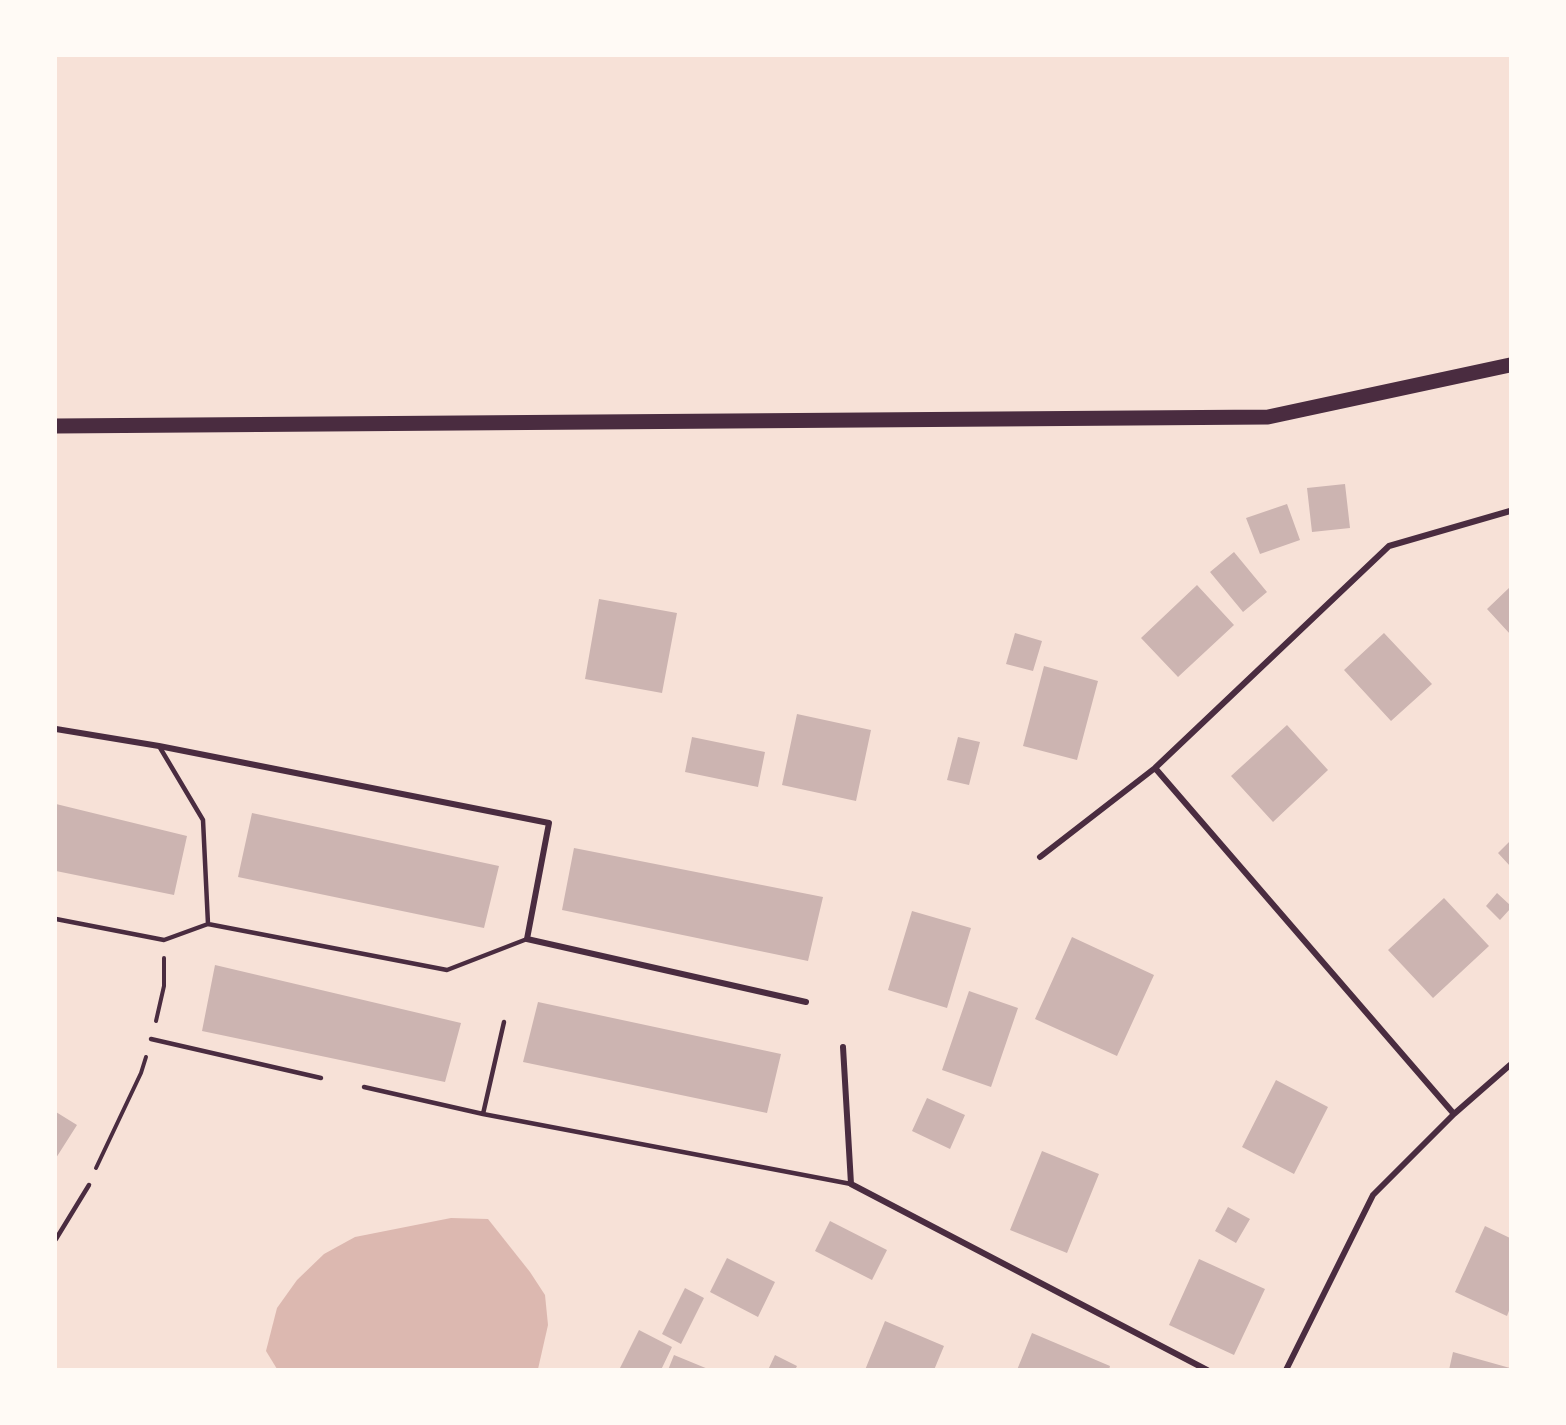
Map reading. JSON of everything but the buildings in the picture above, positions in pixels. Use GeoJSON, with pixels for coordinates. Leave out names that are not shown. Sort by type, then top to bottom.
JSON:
{"type":"FeatureCollection","features":[{"type":"Feature","properties":{"kind":"main road"},"geometry":{"type":"LineString","coordinates":[[56,426],[1268,417],[1510,365]]}},
{"type":"Feature","properties":{"kind":"street"},"geometry":{"type":"LineString","coordinates":[[1040,857],[1155,768],[1389,546],[1510,511]]}},
{"type":"Feature","properties":{"kind":"street"},"geometry":{"type":"LineString","coordinates":[[56,729],[159,746],[549,823],[527,939],[806,1002]]}},
{"type":"Feature","properties":{"kind":"street"},"geometry":{"type":"LineString","coordinates":[[1155,768],[1454,1114]]}},
{"type":"Feature","properties":{"kind":"street"},"geometry":{"type":"LineString","coordinates":[[843,1047],[851,1184],[1207,1370]]}},
{"type":"Feature","properties":{"kind":"street"},"geometry":{"type":"LineString","coordinates":[[1287,1370],[1373,1195],[1454,1114],[1510,1065]]}},
{"type":"Feature","properties":{"kind":"lane"},"geometry":{"type":"LineString","coordinates":[[159,746],[203,820],[208,924]]}},
{"type":"Feature","properties":{"kind":"lane"},"geometry":{"type":"LineString","coordinates":[[56,919],[164,940],[208,924],[447,970],[527,939]]}},
{"type":"Feature","properties":{"kind":"lane"},"geometry":{"type":"LineString","coordinates":[[483,1114],[504,1022]]}},
{"type":"Feature","properties":{"kind":"lane"},"geometry":{"type":"LineString","coordinates":[[152,1038],[321,1078]]}},
{"type":"Feature","properties":{"kind":"lane"},"geometry":{"type":"LineString","coordinates":[[364,1088],[483,1114],[851,1184]]}},
{"type":"Feature","properties":{"kind":"lane"},"geometry":{"type":"LineString","coordinates":[[56,1239],[89,1185]]}},
{"type":"Feature","properties":{"kind":"path"},"geometry":{"type":"LineString","coordinates":[[89,1185],[141,1073],[152,1038],[164,986],[164,940]]}},
{"type":"Feature","properties":{"kind":"shaded area"},"geometry":{"type":"Polygon","coordinates":[[[451,1218],[488,1219],[530,1272],[545,1295],[548,1325],[538,1369],[277,1369],[266,1351],[277,1308],[297,1280],[324,1254],[355,1237],[451,1218]]]}}]}
